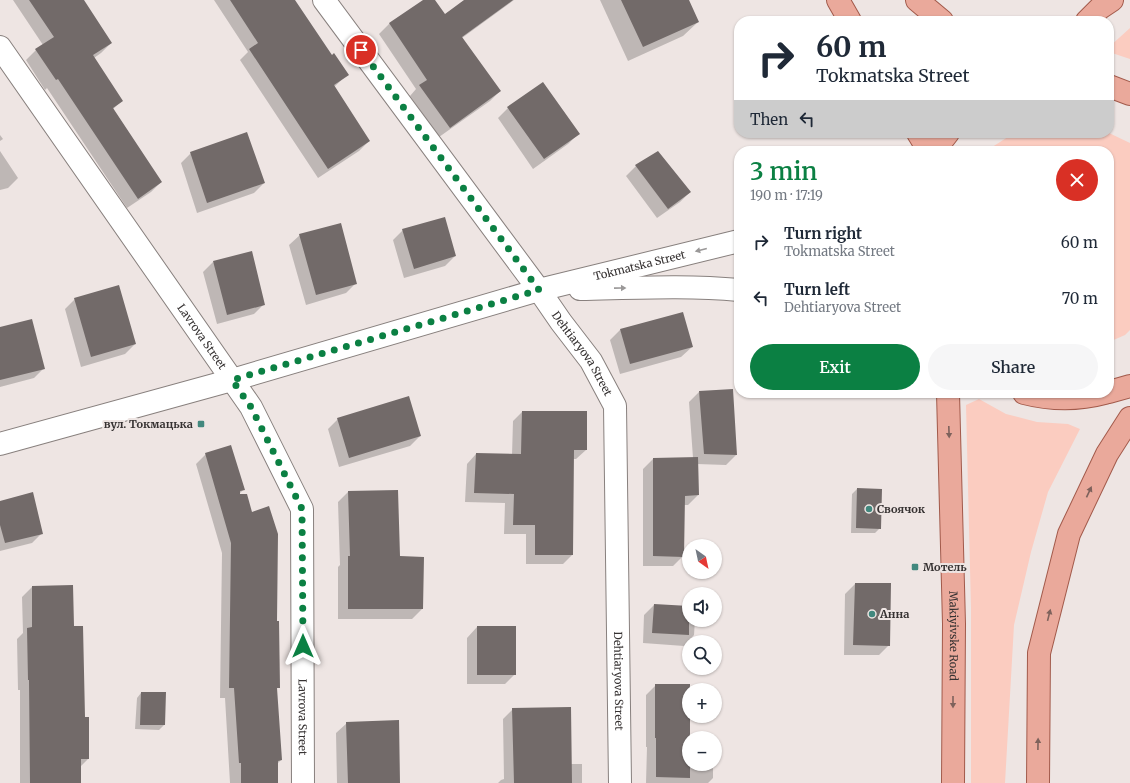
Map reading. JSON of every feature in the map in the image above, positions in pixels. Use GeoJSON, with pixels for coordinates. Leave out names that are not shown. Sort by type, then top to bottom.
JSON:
{"type":"FeatureCollection","features":[{"type":"Feature","properties":{"kind":"main road"},"geometry":{"type":"LineString","coordinates":[[838,0],[847,16]]}},
{"type":"Feature","properties":{"kind":"main road"},"geometry":{"type":"LineString","coordinates":[[917,0],[936,16]]}},
{"type":"Feature","properties":{"kind":"main road"},"geometry":{"type":"LineString","coordinates":[[1092,16],[1100,8],[1112,0]]}},
{"type":"Feature","properties":{"kind":"main road"},"geometry":{"type":"LineString","coordinates":[[1114,88],[1130,94]]}},
{"type":"Feature","properties":{"kind":"main road"},"geometry":{"type":"LineString","coordinates":[[938,146],[944,138]]}},
{"type":"Feature","properties":{"kind":"main road"},"geometry":{"type":"LineString","coordinates":[[1114,391],[1130,386]]}},
{"type":"Feature","properties":{"kind":"main road","name":"Makiyivske Road"},"geometry":{"type":"LineString","coordinates":[[948,398],[954,624],[953,783]]}},
{"type":"Feature","properties":{"kind":"main road"},"geometry":{"type":"LineString","coordinates":[[1054,398],[1073,398]]}},
{"type":"Feature","properties":{"kind":"main road"},"geometry":{"type":"LineString","coordinates":[[1038,783],[1039,653],[1069,534],[1107,454],[1130,418]]}},
{"type":"Feature","properties":{"kind":"street","name":"Dehtiaryova Street"},"geometry":{"type":"LineString","coordinates":[[324,0],[591,361],[615,406],[620,783]]}},
{"type":"Feature","properties":{"kind":"street","name":"Lavrova Street"},"geometry":{"type":"LineString","coordinates":[[0,47],[251,407],[302,509],[303,783]]}},
{"type":"Feature","properties":{"kind":"street","name":"Tokmatska Street"},"geometry":{"type":"LineString","coordinates":[[0,444],[232,380],[539,290],[734,242]]}},
{"type":"Feature","properties":{"kind":"street","name":"Tokmatska Street"},"geometry":{"type":"LineString","coordinates":[[539,290],[645,288],[734,290]]}},
{"type":"Feature","properties":{"kind":"shaded area"},"geometry":{"type":"Polygon","coordinates":[[[1130,28],[1130,59],[1114,54],[1114,42],[1130,28]]]}},
{"type":"Feature","properties":{"kind":"shaded area"},"geometry":{"type":"Polygon","coordinates":[[[1114,135],[1130,143],[1130,330],[1125,335],[1114,340],[1114,146],[994,146],[1006,138],[1114,138],[1114,135]]]}},
{"type":"Feature","properties":{"kind":"shaded area"},"geometry":{"type":"Polygon","coordinates":[[[979,399],[1006,414],[1037,422],[1068,424],[1080,429],[1048,492],[1031,552],[1014,625],[1005,783],[971,783],[971,608],[966,405],[979,399]]]}},
{"type":"Feature","properties":{"kind":"building"},"geometry":{"type":"Polygon","coordinates":[[[29,0],[84,0],[112,43],[93,55],[123,101],[113,108],[162,182],[138,199],[58,79],[56,80],[35,49],[54,37],[29,0]]]}},
{"type":"Feature","properties":{"kind":"building"},"geometry":{"type":"Polygon","coordinates":[[[230,0],[295,0],[332,55],[334,53],[349,75],[334,85],[370,141],[328,169],[249,49],[258,43],[230,0]]]}},
{"type":"Feature","properties":{"kind":"building"},"geometry":{"type":"Polygon","coordinates":[[[423,0],[435,0],[445,14],[464,0],[513,0],[462,37],[501,91],[450,128],[419,85],[427,80],[389,23],[423,0]]]}},
{"type":"Feature","properties":{"kind":"building"},"geometry":{"type":"Polygon","coordinates":[[[621,0],[689,0],[699,22],[643,47],[621,0]]]}},
{"type":"Feature","properties":{"kind":"building"},"geometry":{"type":"Polygon","coordinates":[[[543,82],[580,134],[544,159],[507,107],[543,82]]]}},
{"type":"Feature","properties":{"kind":"building"},"geometry":{"type":"Polygon","coordinates":[[[247,132],[265,183],[207,203],[190,152],[247,132]]]}},
{"type":"Feature","properties":{"kind":"building"},"geometry":{"type":"Polygon","coordinates":[[[658,151],[691,192],[668,209],[635,165],[658,151]]]}},
{"type":"Feature","properties":{"kind":"building"},"geometry":{"type":"Polygon","coordinates":[[[445,217],[456,256],[414,269],[402,229],[445,217]]]}},
{"type":"Feature","properties":{"kind":"building"},"geometry":{"type":"Polygon","coordinates":[[[341,223],[357,284],[316,295],[299,234],[341,223]]]}},
{"type":"Feature","properties":{"kind":"building"},"geometry":{"type":"Polygon","coordinates":[[[252,251],[265,305],[227,315],[213,261],[252,251]]]}},
{"type":"Feature","properties":{"kind":"building"},"geometry":{"type":"Polygon","coordinates":[[[119,285],[136,344],[91,357],[74,298],[119,285]]]}},
{"type":"Feature","properties":{"kind":"building"},"geometry":{"type":"Polygon","coordinates":[[[683,312],[693,347],[630,364],[620,329],[683,312]]]}},
{"type":"Feature","properties":{"kind":"building"},"geometry":{"type":"Polygon","coordinates":[[[32,319],[45,369],[0,380],[0,327],[32,319]]]}},
{"type":"Feature","properties":{"kind":"building"},"geometry":{"type":"Polygon","coordinates":[[[733,389],[737,455],[704,454],[699,391],[733,389]]]}},
{"type":"Feature","properties":{"kind":"building"},"geometry":{"type":"Polygon","coordinates":[[[409,396],[421,436],[349,458],[337,418],[409,396]]]}},
{"type":"Feature","properties":{"kind":"building"},"geometry":{"type":"Polygon","coordinates":[[[522,411],[587,411],[587,450],[574,450],[573,555],[535,555],[535,525],[513,525],[514,494],[474,493],[476,453],[521,454],[522,411]]]}},
{"type":"Feature","properties":{"kind":"building"},"geometry":{"type":"Polygon","coordinates":[[[231,445],[245,490],[240,491],[240,494],[247,494],[252,512],[269,506],[278,534],[277,621],[279,621],[280,688],[277,688],[282,760],[278,761],[278,783],[241,783],[241,763],[239,763],[234,688],[229,688],[231,543],[205,453],[231,445]]]}},
{"type":"Feature","properties":{"kind":"building"},"geometry":{"type":"Polygon","coordinates":[[[698,457],[699,495],[685,496],[684,539],[682,539],[682,557],[653,556],[653,458],[698,457]]]}},
{"type":"Feature","properties":{"kind":"building","name":"Своячок"},"geometry":{"type":"Polygon","coordinates":[[[857,488],[882,489],[881,529],[856,528],[857,488]]]}},
{"type":"Feature","properties":{"kind":"building"},"geometry":{"type":"Polygon","coordinates":[[[398,490],[400,556],[424,557],[423,609],[348,609],[348,556],[350,556],[348,491],[398,490]]]}},
{"type":"Feature","properties":{"kind":"building"},"geometry":{"type":"Polygon","coordinates":[[[33,492],[43,534],[5,543],[0,525],[0,501],[33,492]]]}},
{"type":"Feature","properties":{"kind":"building","name":"Анна"},"geometry":{"type":"Polygon","coordinates":[[[855,583],[891,583],[890,646],[853,645],[855,583]]]}},
{"type":"Feature","properties":{"kind":"building"},"geometry":{"type":"Polygon","coordinates":[[[73,585],[74,626],[83,626],[85,717],[89,717],[89,759],[81,759],[81,783],[30,783],[27,628],[32,627],[32,586],[73,585]]]}},
{"type":"Feature","properties":{"kind":"building"},"geometry":{"type":"Polygon","coordinates":[[[654,604],[682,606],[682,627],[689,627],[689,635],[652,633],[654,604]]]}},
{"type":"Feature","properties":{"kind":"building"},"geometry":{"type":"Polygon","coordinates":[[[477,626],[516,626],[516,675],[477,675],[477,626]]]}},
{"type":"Feature","properties":{"kind":"building"},"geometry":{"type":"Polygon","coordinates":[[[655,684],[682,684],[682,723],[690,723],[690,731],[682,731],[682,771],[690,771],[690,778],[656,777],[655,684]]]}},
{"type":"Feature","properties":{"kind":"building"},"geometry":{"type":"Polygon","coordinates":[[[141,692],[166,692],[165,725],[140,725],[141,692]]]}},
{"type":"Feature","properties":{"kind":"building"},"geometry":{"type":"Polygon","coordinates":[[[571,707],[572,783],[514,783],[512,708],[571,707]]]}},
{"type":"Feature","properties":{"kind":"building"},"geometry":{"type":"Polygon","coordinates":[[[399,720],[400,783],[348,783],[346,722],[399,720]]]}},
{"type":"Feature","properties":{"kind":"place","name":"вул. Токмацька"},"geometry":{"type":"Point","coordinates":[201,424]}},
{"type":"Feature","properties":{"kind":"place","name":"Своячок"},"geometry":{"type":"Point","coordinates":[869,509]}},
{"type":"Feature","properties":{"kind":"place","name":"Мотель"},"geometry":{"type":"Point","coordinates":[915,567]}},
{"type":"Feature","properties":{"kind":"place","name":"Анна"},"geometry":{"type":"Point","coordinates":[872,614]}},
{"type":"Feature","properties":{"kind":"route"},"geometry":{"type":"LineString","coordinates":[[303,646],[302,509],[251,407],[232,380],[539,290],[361,50]]}}]}
